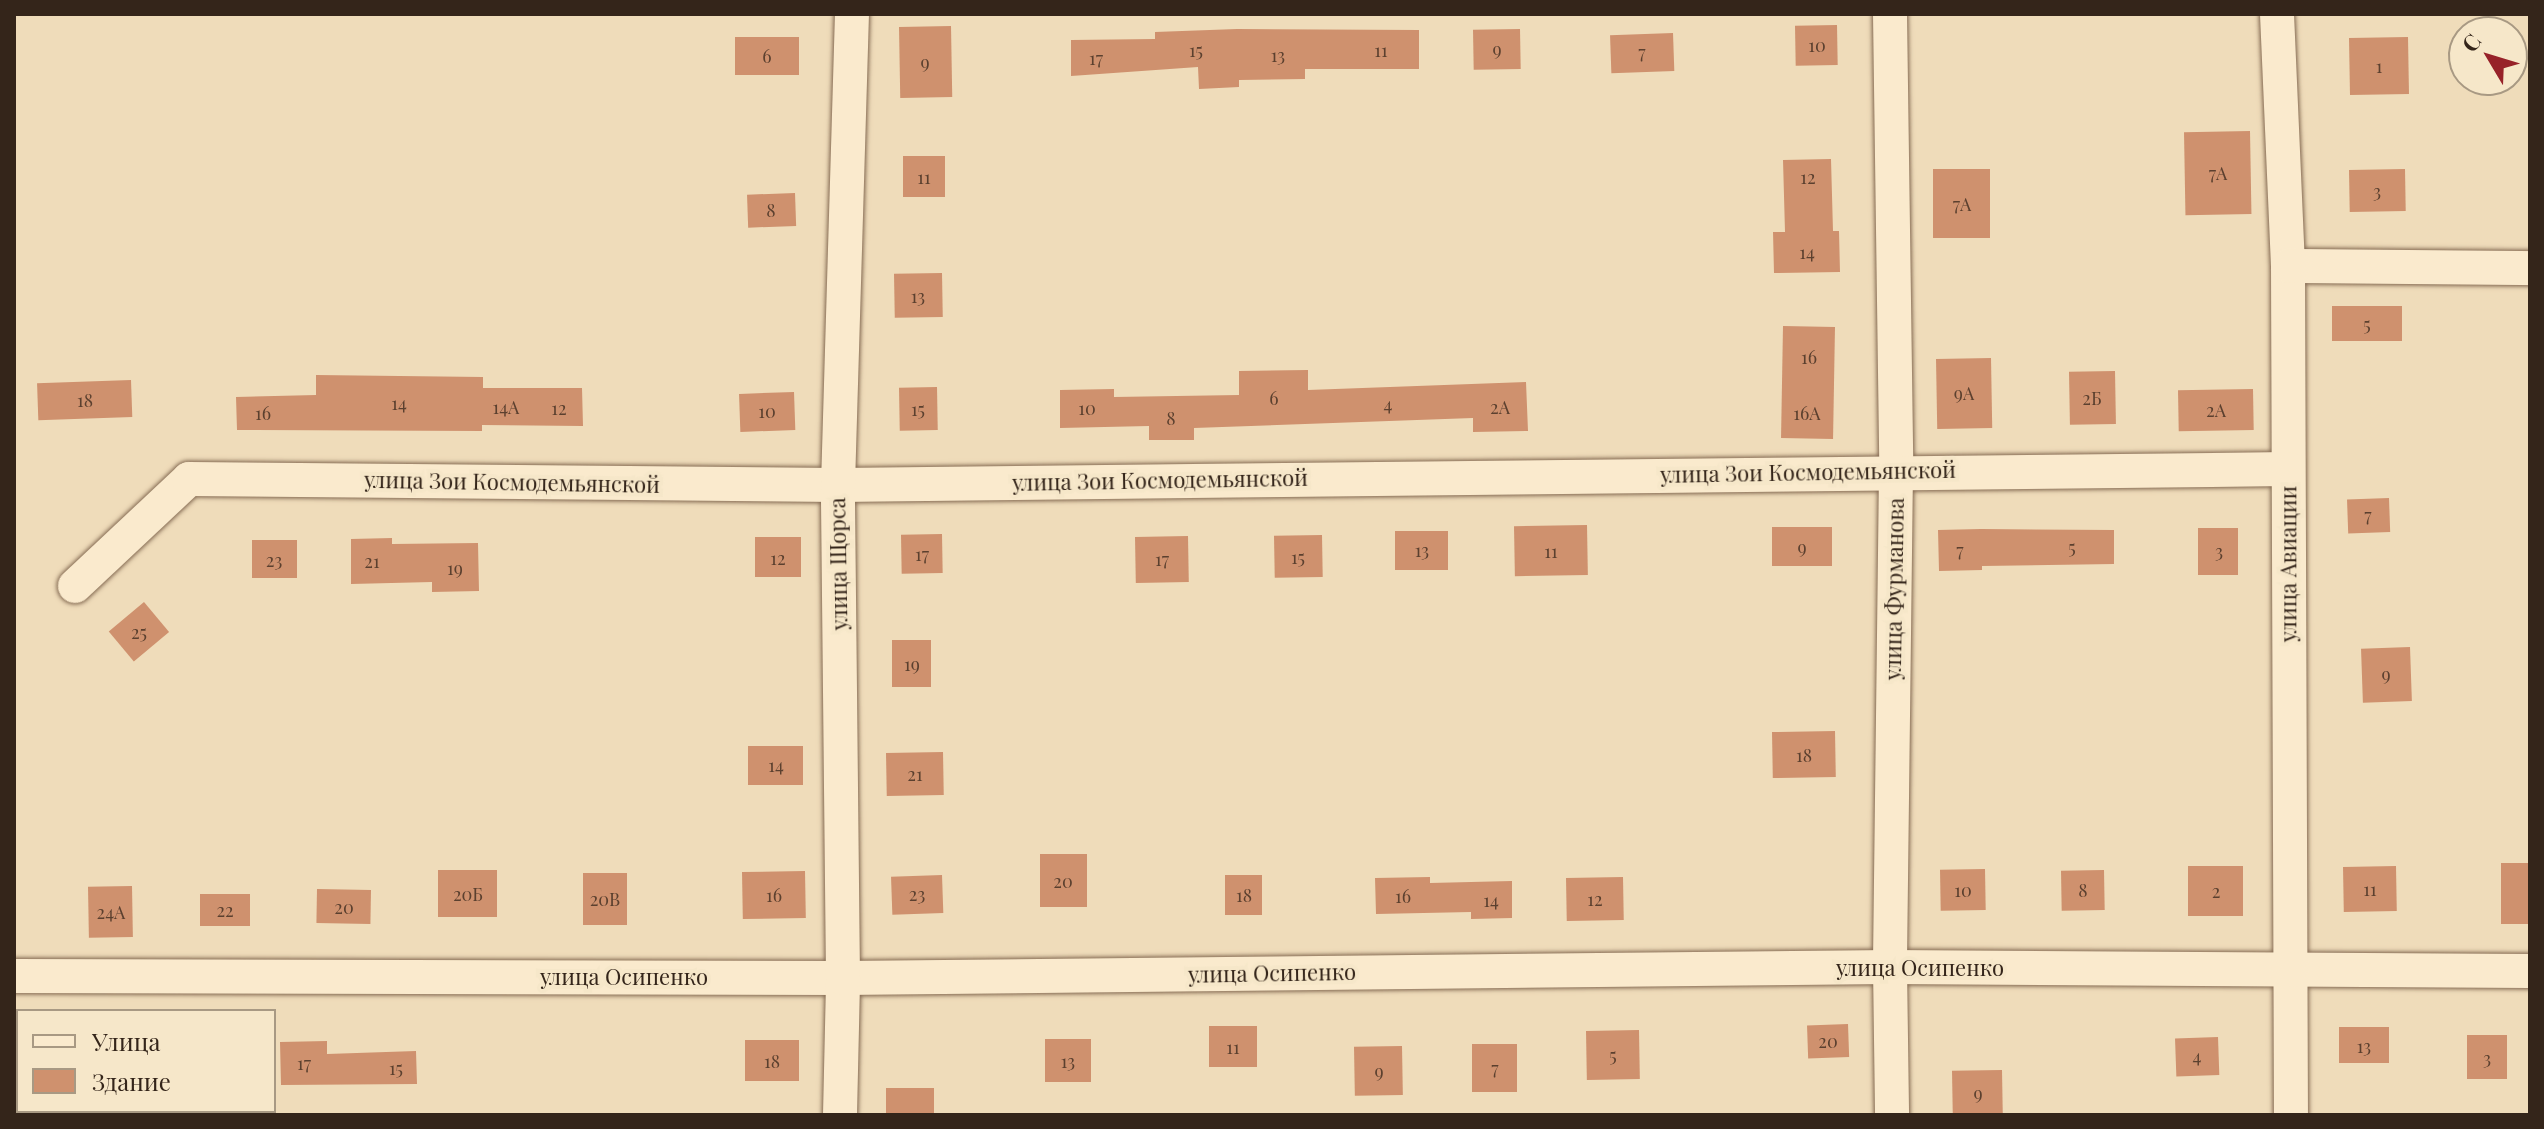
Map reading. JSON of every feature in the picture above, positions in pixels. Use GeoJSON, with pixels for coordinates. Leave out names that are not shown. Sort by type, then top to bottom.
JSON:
{"type":"FeatureCollection","features":[{"type":"Feature","properties":{"kind":"street","name":"улица Щорса"},"geometry":{"type":"LineString","coordinates":[[840,1115],[843,978],[838,485],[852,14]]}},
{"type":"Feature","properties":{"kind":"street","name":"улица Фурманова"},"geometry":{"type":"LineString","coordinates":[[1890,14],[1896,471],[1890,967],[1892,1115]]}},
{"type":"Feature","properties":{"kind":"street","name":"улица Авиации"},"geometry":{"type":"LineString","coordinates":[[2277,14],[2288,266],[2291,1115]]}},
{"type":"Feature","properties":{"kind":"street"},"geometry":{"type":"LineString","coordinates":[[2288,266],[2530,268]]}},
{"type":"Feature","properties":{"kind":"street","name":"улица Зои Космодемьянской"},"geometry":{"type":"LineString","coordinates":[[75,586],[189,479],[838,485],[2288,469]]}},
{"type":"Feature","properties":{"kind":"street","name":"улица Осипенко"},"geometry":{"type":"LineString","coordinates":[[14,976],[843,978],[1890,967],[2530,971]]}},
{"type":"Feature","properties":{"kind":"building"},"geometry":{"type":"Polygon","coordinates":[[[1837,25],[1838,65],[1796,66],[1795,26],[1837,25]]]}},
{"type":"Feature","properties":{"kind":"building"},"geometry":{"type":"Polygon","coordinates":[[[951,26],[952,97],[900,98],[899,27],[951,26]]]}},
{"type":"Feature","properties":{"kind":"building"},"geometry":{"type":"Polygon","coordinates":[[[1520,29],[1521,69],[1474,70],[1473,30],[1520,29]]]}},
{"type":"Feature","properties":{"kind":"building"},"geometry":{"type":"Polygon","coordinates":[[[1419,30],[1419,69],[1305,69],[1305,79],[1239,80],[1239,87],[1199,89],[1198,67],[1071,76],[1071,40],[1155,39],[1155,32],[1419,30]]]}},
{"type":"Feature","properties":{"kind":"building"},"geometry":{"type":"Polygon","coordinates":[[[1673,33],[1674,71],[1611,73],[1610,35],[1673,33]]]}},
{"type":"Feature","properties":{"kind":"building"},"geometry":{"type":"Polygon","coordinates":[[[735,37],[799,37],[799,75],[735,75],[735,37]]]}},
{"type":"Feature","properties":{"kind":"building"},"geometry":{"type":"Polygon","coordinates":[[[2408,37],[2409,94],[2350,95],[2349,38],[2408,37]]]}},
{"type":"Feature","properties":{"kind":"building"},"geometry":{"type":"Polygon","coordinates":[[[2250,131],[2251,214],[2185,215],[2184,132],[2250,131]]]}},
{"type":"Feature","properties":{"kind":"building"},"geometry":{"type":"Polygon","coordinates":[[[903,156],[945,156],[945,197],[903,197],[903,156]]]}},
{"type":"Feature","properties":{"kind":"building"},"geometry":{"type":"Polygon","coordinates":[[[1831,159],[1833,231],[1839,231],[1840,272],[1774,273],[1773,232],[1785,232],[1783,160],[1831,159]]]}},
{"type":"Feature","properties":{"kind":"building"},"geometry":{"type":"Polygon","coordinates":[[[1933,169],[1990,169],[1990,238],[1933,238],[1933,169]]]}},
{"type":"Feature","properties":{"kind":"building"},"geometry":{"type":"Polygon","coordinates":[[[2405,169],[2406,211],[2350,212],[2349,170],[2405,169]]]}},
{"type":"Feature","properties":{"kind":"building"},"geometry":{"type":"Polygon","coordinates":[[[795,193],[796,226],[748,228],[747,195],[795,193]]]}},
{"type":"Feature","properties":{"kind":"building"},"geometry":{"type":"Polygon","coordinates":[[[942,273],[943,317],[895,318],[894,274],[942,273]]]}},
{"type":"Feature","properties":{"kind":"building"},"geometry":{"type":"Polygon","coordinates":[[[2332,306],[2402,306],[2402,341],[2332,341],[2332,306]]]}},
{"type":"Feature","properties":{"kind":"building"},"geometry":{"type":"Polygon","coordinates":[[[1783,326],[1835,327],[1833,439],[1781,438],[1783,326]]]}},
{"type":"Feature","properties":{"kind":"building"},"geometry":{"type":"Polygon","coordinates":[[[1991,358],[1992,428],[1937,429],[1936,359],[1991,358]]]}},
{"type":"Feature","properties":{"kind":"building"},"geometry":{"type":"Polygon","coordinates":[[[1308,370],[1308,390],[1526,382],[1528,431],[1473,432],[1473,418],[1194,428],[1194,440],[1149,440],[1149,426],[1060,428],[1060,390],[1114,389],[1114,397],[1239,395],[1239,371],[1308,370]]]}},
{"type":"Feature","properties":{"kind":"building"},"geometry":{"type":"Polygon","coordinates":[[[2115,371],[2116,424],[2070,425],[2069,372],[2115,371]]]}},
{"type":"Feature","properties":{"kind":"building"},"geometry":{"type":"Polygon","coordinates":[[[316,375],[483,377],[483,388],[582,388],[583,426],[482,425],[482,431],[237,430],[236,397],[316,395],[316,375]]]}},
{"type":"Feature","properties":{"kind":"building"},"geometry":{"type":"Polygon","coordinates":[[[131,380],[132,417],[38,420],[37,383],[131,380]]]}},
{"type":"Feature","properties":{"kind":"building"},"geometry":{"type":"Polygon","coordinates":[[[937,387],[938,430],[900,431],[899,388],[937,387]]]}},
{"type":"Feature","properties":{"kind":"building"},"geometry":{"type":"Polygon","coordinates":[[[2253,389],[2254,430],[2179,431],[2178,390],[2253,389]]]}},
{"type":"Feature","properties":{"kind":"building"},"geometry":{"type":"Polygon","coordinates":[[[794,392],[795,430],[740,432],[739,394],[794,392]]]}},
{"type":"Feature","properties":{"kind":"building"},"geometry":{"type":"Polygon","coordinates":[[[2389,498],[2390,532],[2348,533],[2347,499],[2389,498]]]}},
{"type":"Feature","properties":{"kind":"building"},"geometry":{"type":"Polygon","coordinates":[[[1587,525],[1588,575],[1515,576],[1514,526],[1587,525]]]}},
{"type":"Feature","properties":{"kind":"building"},"geometry":{"type":"Polygon","coordinates":[[[1772,527],[1832,527],[1832,566],[1772,566],[1772,527]]]}},
{"type":"Feature","properties":{"kind":"building"},"geometry":{"type":"Polygon","coordinates":[[[2198,528],[2238,528],[2238,575],[2198,575],[2198,528]]]}},
{"type":"Feature","properties":{"kind":"building"},"geometry":{"type":"Polygon","coordinates":[[[1938,530],[2114,530],[2114,564],[1982,566],[1982,570],[1939,571],[1938,530]]]}},
{"type":"Feature","properties":{"kind":"building"},"geometry":{"type":"Polygon","coordinates":[[[1395,531],[1448,531],[1448,570],[1395,570],[1395,531]]]}},
{"type":"Feature","properties":{"kind":"building"},"geometry":{"type":"Polygon","coordinates":[[[942,534],[943,573],[902,574],[901,535],[942,534]]]}},
{"type":"Feature","properties":{"kind":"building"},"geometry":{"type":"Polygon","coordinates":[[[1322,535],[1323,577],[1275,578],[1274,536],[1322,535]]]}},
{"type":"Feature","properties":{"kind":"building"},"geometry":{"type":"Polygon","coordinates":[[[1188,536],[1189,582],[1136,583],[1135,537],[1188,536]]]}},
{"type":"Feature","properties":{"kind":"building"},"geometry":{"type":"Polygon","coordinates":[[[755,537],[801,537],[801,577],[755,577],[755,537]]]}},
{"type":"Feature","properties":{"kind":"building"},"geometry":{"type":"Polygon","coordinates":[[[392,538],[392,544],[478,543],[479,591],[432,592],[432,582],[351,584],[351,539],[392,538]]]}},
{"type":"Feature","properties":{"kind":"building"},"geometry":{"type":"Polygon","coordinates":[[[252,540],[297,540],[297,578],[252,578],[252,540]]]}},
{"type":"Feature","properties":{"kind":"building"},"geometry":{"type":"Polygon","coordinates":[[[144,602],[169,632],[134,661],[109,632],[144,602]]]}},
{"type":"Feature","properties":{"kind":"building"},"geometry":{"type":"Polygon","coordinates":[[[892,640],[931,640],[931,687],[892,687],[892,640]]]}},
{"type":"Feature","properties":{"kind":"building"},"geometry":{"type":"Polygon","coordinates":[[[2410,647],[2412,701],[2363,703],[2361,649],[2410,647]]]}},
{"type":"Feature","properties":{"kind":"building"},"geometry":{"type":"Polygon","coordinates":[[[1835,731],[1836,777],[1773,778],[1772,732],[1835,731]]]}},
{"type":"Feature","properties":{"kind":"building"},"geometry":{"type":"Polygon","coordinates":[[[748,746],[803,746],[803,785],[748,785],[748,746]]]}},
{"type":"Feature","properties":{"kind":"building"},"geometry":{"type":"Polygon","coordinates":[[[943,752],[944,795],[887,796],[886,753],[943,752]]]}},
{"type":"Feature","properties":{"kind":"building"},"geometry":{"type":"Polygon","coordinates":[[[1040,854],[1087,854],[1087,907],[1040,907],[1040,854]]]}},
{"type":"Feature","properties":{"kind":"building"},"geometry":{"type":"Polygon","coordinates":[[[2501,863],[2530,863],[2530,924],[2501,924],[2501,863]]]}},
{"type":"Feature","properties":{"kind":"building"},"geometry":{"type":"Polygon","coordinates":[[[2188,866],[2243,866],[2243,916],[2188,916],[2188,866]]]}},
{"type":"Feature","properties":{"kind":"building"},"geometry":{"type":"Polygon","coordinates":[[[2396,866],[2397,911],[2344,912],[2343,867],[2396,866]]]}},
{"type":"Feature","properties":{"kind":"building"},"geometry":{"type":"Polygon","coordinates":[[[1985,869],[1986,910],[1941,911],[1940,870],[1985,869]]]}},
{"type":"Feature","properties":{"kind":"building"},"geometry":{"type":"Polygon","coordinates":[[[438,870],[497,870],[497,917],[438,917],[438,870]]]}},
{"type":"Feature","properties":{"kind":"building"},"geometry":{"type":"Polygon","coordinates":[[[2104,870],[2105,910],[2062,911],[2061,871],[2104,870]]]}},
{"type":"Feature","properties":{"kind":"building"},"geometry":{"type":"Polygon","coordinates":[[[805,871],[806,918],[743,919],[742,872],[805,871]]]}},
{"type":"Feature","properties":{"kind":"building"},"geometry":{"type":"Polygon","coordinates":[[[583,873],[627,873],[627,925],[583,925],[583,873]]]}},
{"type":"Feature","properties":{"kind":"building"},"geometry":{"type":"Polygon","coordinates":[[[942,875],[943,913],[892,915],[891,877],[942,875]]]}},
{"type":"Feature","properties":{"kind":"building"},"geometry":{"type":"Polygon","coordinates":[[[1225,875],[1262,875],[1262,915],[1225,915],[1225,875]]]}},
{"type":"Feature","properties":{"kind":"building"},"geometry":{"type":"Polygon","coordinates":[[[1430,877],[1430,883],[1512,881],[1512,918],[1471,919],[1471,912],[1376,914],[1375,878],[1430,877]]]}},
{"type":"Feature","properties":{"kind":"building"},"geometry":{"type":"Polygon","coordinates":[[[1623,877],[1624,920],[1567,921],[1566,878],[1623,877]]]}},
{"type":"Feature","properties":{"kind":"building"},"geometry":{"type":"Polygon","coordinates":[[[132,886],[133,937],[89,938],[88,887],[132,886]]]}},
{"type":"Feature","properties":{"kind":"building"},"geometry":{"type":"Polygon","coordinates":[[[317,889],[371,890],[370,924],[316,923],[317,889]]]}},
{"type":"Feature","properties":{"kind":"building"},"geometry":{"type":"Polygon","coordinates":[[[200,894],[250,894],[250,926],[200,926],[200,894]]]}},
{"type":"Feature","properties":{"kind":"building"},"geometry":{"type":"Polygon","coordinates":[[[1848,1024],[1849,1057],[1808,1058],[1807,1025],[1848,1024]]]}},
{"type":"Feature","properties":{"kind":"building"},"geometry":{"type":"Polygon","coordinates":[[[1209,1026],[1257,1026],[1257,1067],[1209,1067],[1209,1026]]]}},
{"type":"Feature","properties":{"kind":"building"},"geometry":{"type":"Polygon","coordinates":[[[2339,1027],[2389,1027],[2389,1063],[2339,1063],[2339,1027]]]}},
{"type":"Feature","properties":{"kind":"building"},"geometry":{"type":"Polygon","coordinates":[[[1639,1030],[1640,1079],[1587,1080],[1586,1031],[1639,1030]]]}},
{"type":"Feature","properties":{"kind":"building"},"geometry":{"type":"Polygon","coordinates":[[[2467,1035],[2507,1035],[2507,1079],[2467,1079],[2467,1035]]]}},
{"type":"Feature","properties":{"kind":"building"},"geometry":{"type":"Polygon","coordinates":[[[2218,1037],[2219,1075],[2176,1076],[2175,1039],[2218,1037]]]}},
{"type":"Feature","properties":{"kind":"building"},"geometry":{"type":"Polygon","coordinates":[[[1045,1039],[1091,1039],[1091,1082],[1045,1082],[1045,1039]]]}},
{"type":"Feature","properties":{"kind":"building"},"geometry":{"type":"Polygon","coordinates":[[[745,1040],[799,1040],[799,1081],[745,1081],[745,1040]]]}},
{"type":"Feature","properties":{"kind":"building"},"geometry":{"type":"Polygon","coordinates":[[[327,1041],[327,1054],[416,1051],[417,1084],[281,1085],[280,1042],[327,1041]]]}},
{"type":"Feature","properties":{"kind":"building"},"geometry":{"type":"Polygon","coordinates":[[[1472,1044],[1517,1044],[1517,1092],[1472,1092],[1472,1044]]]}},
{"type":"Feature","properties":{"kind":"building"},"geometry":{"type":"Polygon","coordinates":[[[1402,1046],[1403,1095],[1355,1096],[1354,1047],[1402,1046]]]}},
{"type":"Feature","properties":{"kind":"building"},"geometry":{"type":"Polygon","coordinates":[[[2002,1070],[2003,1115],[1953,1115],[1952,1071],[2002,1070]]]}},
{"type":"Feature","properties":{"kind":"building"},"geometry":{"type":"Polygon","coordinates":[[[886,1088],[934,1088],[934,1115],[886,1115],[886,1088]]]}}]}
